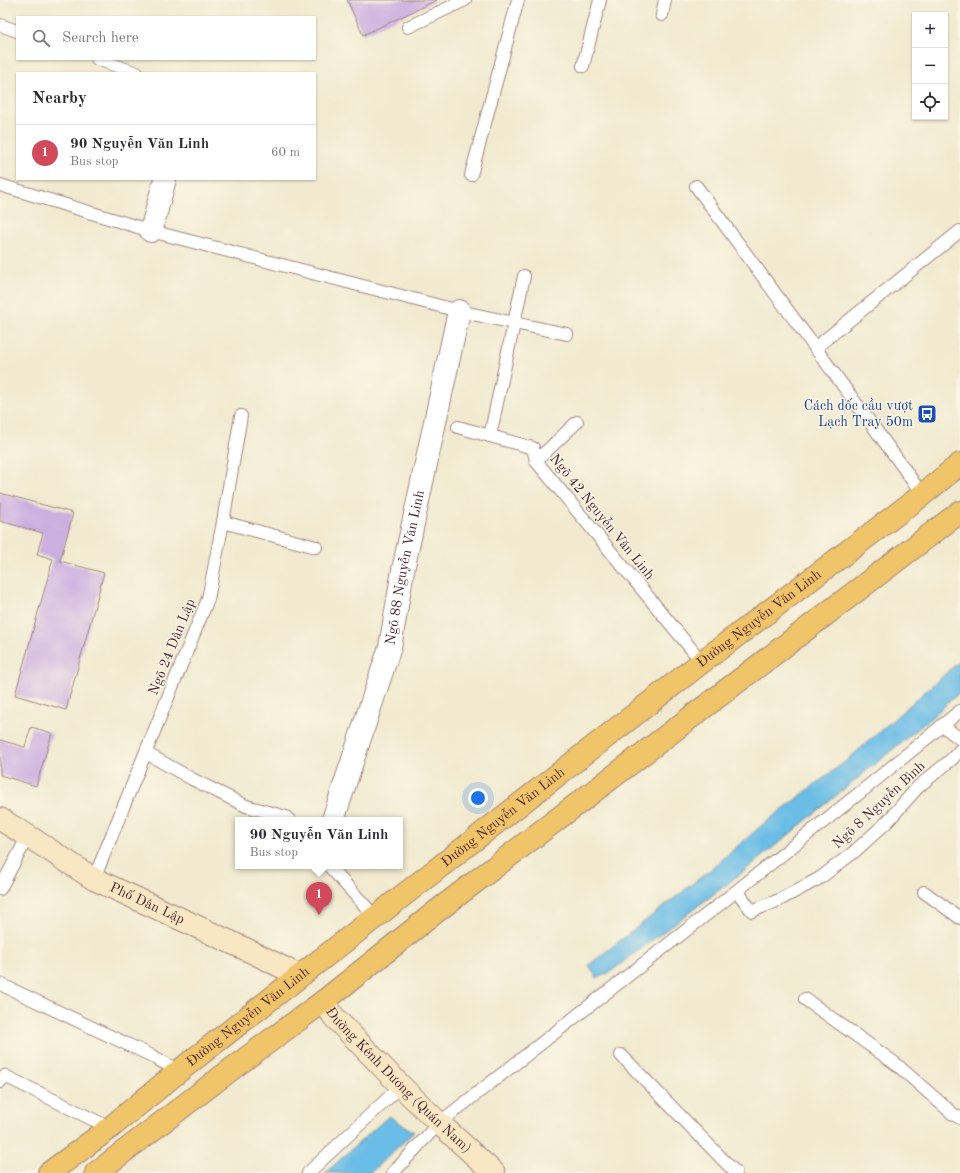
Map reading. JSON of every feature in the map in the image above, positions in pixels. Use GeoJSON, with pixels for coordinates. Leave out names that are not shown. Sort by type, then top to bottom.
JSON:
{"type":"FeatureCollection","features":[{"type":"Feature","properties":{"kind":"highway","name":"Đường Nguyễn Văn Linh"},"geometry":{"type":"LineString","coordinates":[[49,1173],[110,1128],[179,1071],[702,662],[922,495],[960,464]]}},
{"type":"Feature","properties":{"kind":"highway"},"geometry":{"type":"LineString","coordinates":[[96,1173],[233,1068],[324,1001],[437,911],[960,512]]}},
{"type":"Feature","properties":{"kind":"street"},"geometry":{"type":"LineString","coordinates":[[151,231],[165,180]]}},
{"type":"Feature","properties":{"kind":"street","name":"Ngõ 88 Nguyễn Văn Linh"},"geometry":{"type":"LineString","coordinates":[[334,817],[390,646],[403,570],[459,311]]}},
{"type":"Feature","properties":{"kind":"street","name":"Phố Dân Lập"},"geometry":{"type":"LineString","coordinates":[[0,820],[28,836],[94,879],[254,953],[300,976]]}},
{"type":"Feature","properties":{"kind":"street","name":"Đường Kênh Dương (Quán Nam)"},"geometry":{"type":"LineString","coordinates":[[324,1001],[334,1017],[401,1086],[494,1173]]}},
{"type":"Feature","properties":{"kind":"lane"},"geometry":{"type":"LineString","coordinates":[[408,27],[465,0]]}},
{"type":"Feature","properties":{"kind":"lane"},"geometry":{"type":"LineString","coordinates":[[472,175],[518,0]]}},
{"type":"Feature","properties":{"kind":"lane"},"geometry":{"type":"LineString","coordinates":[[583,66],[600,0]]}},
{"type":"Feature","properties":{"kind":"lane"},"geometry":{"type":"LineString","coordinates":[[662,15],[666,0]]}},
{"type":"Feature","properties":{"kind":"lane"},"geometry":{"type":"LineString","coordinates":[[0,26],[16,31]]}},
{"type":"Feature","properties":{"kind":"lane"},"geometry":{"type":"LineString","coordinates":[[99,60],[134,72]]}},
{"type":"Feature","properties":{"kind":"lane"},"geometry":{"type":"LineString","coordinates":[[0,185],[151,231],[459,311],[568,334]]}},
{"type":"Feature","properties":{"kind":"lane"},"geometry":{"type":"LineString","coordinates":[[696,186],[922,495]]}},
{"type":"Feature","properties":{"kind":"lane"},"geometry":{"type":"LineString","coordinates":[[815,348],[960,231]]}},
{"type":"Feature","properties":{"kind":"lane"},"geometry":{"type":"LineString","coordinates":[[490,436],[524,276]]}},
{"type":"Feature","properties":{"kind":"lane","name":"Ngõ 24 Dân Lập"},"geometry":{"type":"LineString","coordinates":[[94,879],[208,599],[241,416]]}},
{"type":"Feature","properties":{"kind":"lane"},"geometry":{"type":"LineString","coordinates":[[536,461],[576,422]]}},
{"type":"Feature","properties":{"kind":"lane","name":"Ngõ 42 Nguyễn Văn Linh"},"geometry":{"type":"LineString","coordinates":[[458,428],[533,448],[536,461],[702,662]]}},
{"type":"Feature","properties":{"kind":"lane"},"geometry":{"type":"LineString","coordinates":[[223,522],[316,547]]}},
{"type":"Feature","properties":{"kind":"lane"},"geometry":{"type":"LineString","coordinates":[[393,1173],[439,1123],[737,891],[960,711]]}},
{"type":"Feature","properties":{"kind":"lane"},"geometry":{"type":"LineString","coordinates":[[942,725],[960,739]]}},
{"type":"Feature","properties":{"kind":"lane","name":"Ngõ 8 Nguyễn Bình"},"geometry":{"type":"LineString","coordinates":[[737,891],[752,911],[779,900],[820,878],[854,852],[887,822],[918,787],[952,759],[960,750]]}},
{"type":"Feature","properties":{"kind":"lane"},"geometry":{"type":"LineString","coordinates":[[146,753],[192,779],[246,806],[286,817]]}},
{"type":"Feature","properties":{"kind":"lane"},"geometry":{"type":"LineString","coordinates":[[0,889],[28,836]]}},
{"type":"Feature","properties":{"kind":"lane"},"geometry":{"type":"LineString","coordinates":[[332,869],[375,917]]}},
{"type":"Feature","properties":{"kind":"lane"},"geometry":{"type":"LineString","coordinates":[[924,892],[960,918]]}},
{"type":"Feature","properties":{"kind":"lane"},"geometry":{"type":"LineString","coordinates":[[0,984],[150,1055],[179,1071]]}},
{"type":"Feature","properties":{"kind":"lane"},"geometry":{"type":"LineString","coordinates":[[805,999],[896,1064],[952,1114],[960,1118]]}},
{"type":"Feature","properties":{"kind":"lane"},"geometry":{"type":"LineString","coordinates":[[622,1055],[736,1173]]}},
{"type":"Feature","properties":{"kind":"lane"},"geometry":{"type":"LineString","coordinates":[[0,1082],[4,1076],[110,1128]]}},
{"type":"Feature","properties":{"kind":"lane"},"geometry":{"type":"LineString","coordinates":[[308,1173],[401,1086]]}},
{"type":"Feature","properties":{"kind":"water"},"geometry":{"type":"Polygon","coordinates":[[[960,661],[960,692],[925,723],[743,872],[610,972],[597,978],[589,965],[710,870],[762,825],[846,761],[960,661]]]}},
{"type":"Feature","properties":{"kind":"water"},"geometry":{"type":"Polygon","coordinates":[[[389,1116],[414,1132],[370,1173],[325,1173],[389,1116]]]}},
{"type":"Feature","properties":{"kind":"building"},"geometry":{"type":"Polygon","coordinates":[[[347,0],[437,0],[363,35],[347,0]]]}},
{"type":"Feature","properties":{"kind":"building"},"geometry":{"type":"Polygon","coordinates":[[[0,493],[73,513],[60,561],[104,573],[66,710],[15,695],[53,559],[37,554],[43,533],[0,521],[0,493]]]}},
{"type":"Feature","properties":{"kind":"building"},"geometry":{"type":"Polygon","coordinates":[[[31,727],[52,733],[36,786],[0,775],[0,740],[25,747],[31,727]]]}},
{"type":"Feature","properties":{"kind":"place","name":"Cách dốc cầu vượt Lạch Tray 50m"},"geometry":{"type":"Point","coordinates":[927,414]}},
{"type":"Feature","properties":{"kind":"place","name":"90 Nguyễn Văn Linh"},"geometry":{"type":"Point","coordinates":[319,915]}}]}
